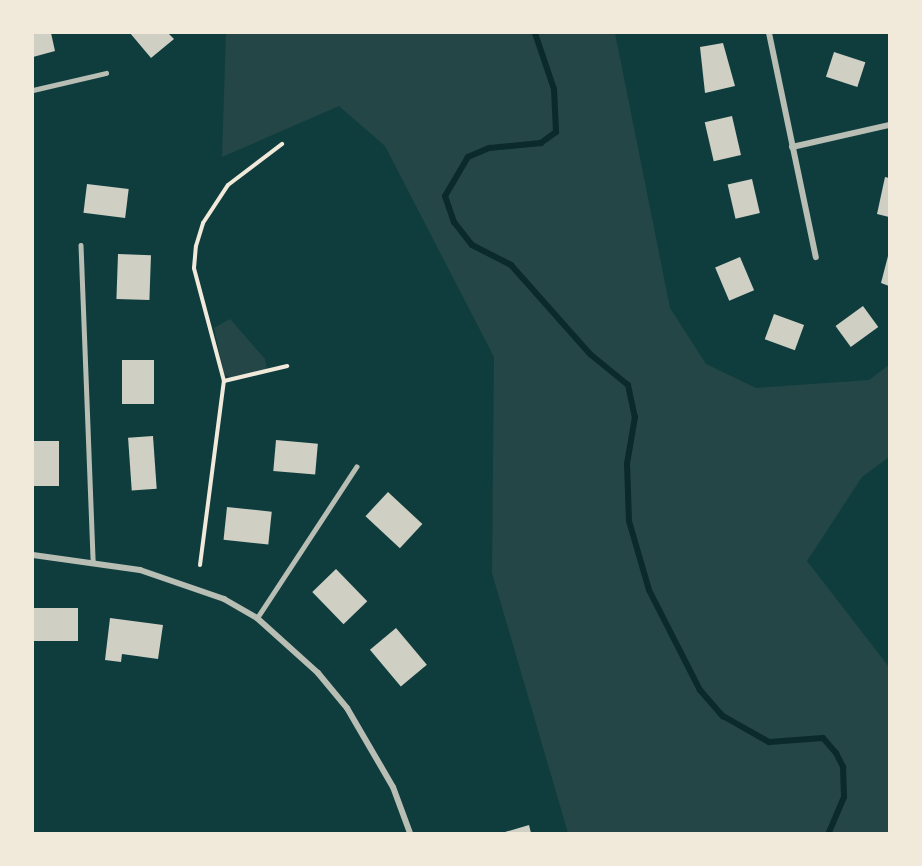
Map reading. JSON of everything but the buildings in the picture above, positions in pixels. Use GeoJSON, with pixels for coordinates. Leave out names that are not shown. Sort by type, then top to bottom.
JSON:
{"type":"FeatureCollection","features":[{"type":"Feature","properties":{"kind":"street"},"geometry":{"type":"LineString","coordinates":[[769,33],[816,257]]}},
{"type":"Feature","properties":{"kind":"street"},"geometry":{"type":"LineString","coordinates":[[792,147],[889,126]]}},
{"type":"Feature","properties":{"kind":"street"},"geometry":{"type":"LineString","coordinates":[[33,555],[93,561],[178,581],[256,618],[318,673],[347,708],[393,787],[410,833]]}},
{"type":"Feature","properties":{"kind":"lane"},"geometry":{"type":"LineString","coordinates":[[33,90],[106,72]]}},
{"type":"Feature","properties":{"kind":"lane"},"geometry":{"type":"LineString","coordinates":[[81,245],[93,561]]}},
{"type":"Feature","properties":{"kind":"lane"},"geometry":{"type":"LineString","coordinates":[[256,618],[356,467]]}},
{"type":"Feature","properties":{"kind":"path"},"geometry":{"type":"LineString","coordinates":[[200,566],[224,381],[194,268],[196,246],[203,223],[228,186],[282,144]]}},
{"type":"Feature","properties":{"kind":"path"},"geometry":{"type":"LineString","coordinates":[[224,381],[287,366]]}},
{"type":"Feature","properties":{"kind":"shaded area"},"geometry":{"type":"Polygon","coordinates":[[[226,33],[615,33],[670,308],[706,364],[756,388],[869,380],[889,365],[889,457],[862,477],[807,561],[889,667],[889,833],[568,833],[492,573],[494,357],[385,146],[339,106],[222,157],[226,33]]]}},
{"type":"Feature","properties":{"kind":"shaded area"},"geometry":{"type":"Polygon","coordinates":[[[230,319],[265,359],[267,370],[231,378],[224,374],[214,328],[230,319]]]}},
{"type":"Feature","properties":{"kind":"waterway"},"geometry":{"type":"LineString","coordinates":[[535,33],[554,89],[556,132],[541,143],[489,148],[468,157],[445,196],[454,222],[472,245],[511,265],[590,354],[628,385],[635,417],[627,464],[629,521],[649,590],[700,690],[723,716],[769,742],[823,738],[836,753],[843,767],[844,797],[829,833]]}}]}
